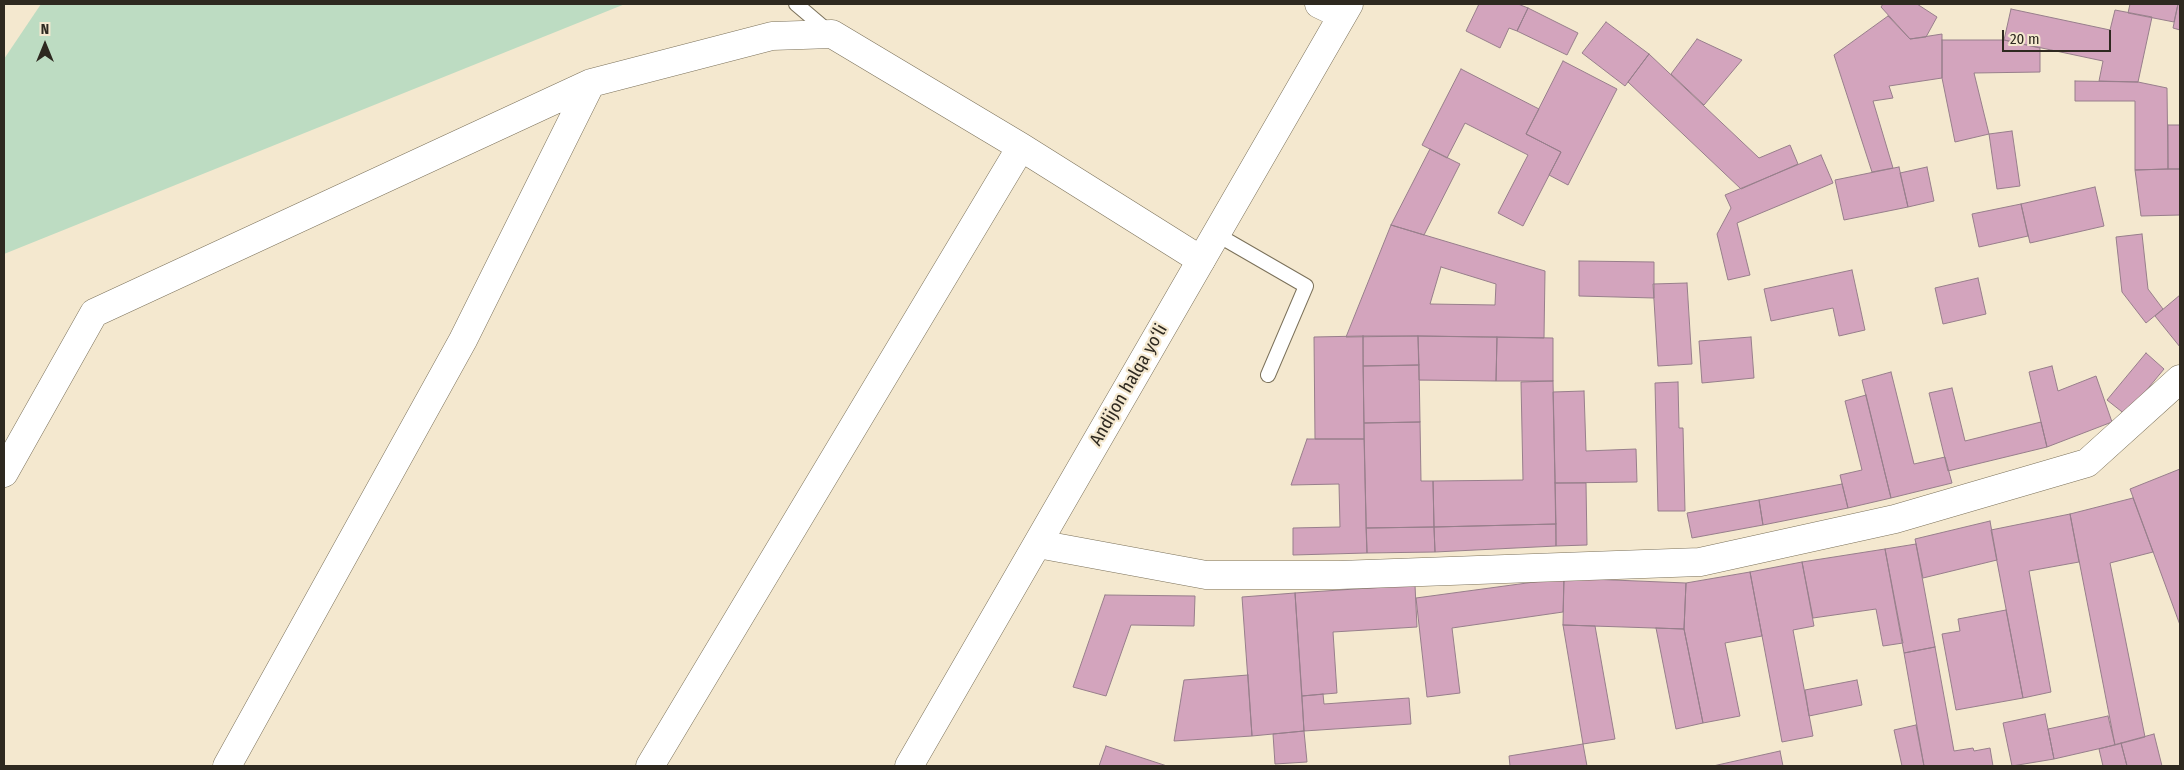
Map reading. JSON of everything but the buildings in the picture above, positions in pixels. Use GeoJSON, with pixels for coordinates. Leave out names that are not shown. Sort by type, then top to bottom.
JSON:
{"type":"FeatureCollection","features":[{"type":"Feature","properties":{"kind":"main road","name":"Andijon halqa yo‘li"},"geometry":{"type":"LineString","coordinates":[[908,766],[1216,234],[1337,8]]}},
{"type":"Feature","properties":{"kind":"main road"},"geometry":{"type":"LineString","coordinates":[[4,473],[94,313],[591,83],[772,36],[832,34],[1021,147],[1201,260]]}},
{"type":"Feature","properties":{"kind":"main road"},"geometry":{"type":"LineString","coordinates":[[227,766],[463,340],[591,83]]}},
{"type":"Feature","properties":{"kind":"main road"},"geometry":{"type":"LineString","coordinates":[[650,766],[1021,147]]}},
{"type":"Feature","properties":{"kind":"main road"},"geometry":{"type":"LineString","coordinates":[[1038,544],[1206,575],[1339,575],[1700,562],[1895,519],[2087,463],[2180,378]]}},
{"type":"Feature","properties":{"kind":"lane"},"geometry":{"type":"LineString","coordinates":[[796,4],[832,34]]}},
{"type":"Feature","properties":{"kind":"lane"},"geometry":{"type":"LineString","coordinates":[[1216,234],[1306,286],[1268,375]]}},
{"type":"Feature","properties":{"kind":"green space"},"geometry":{"type":"Polygon","coordinates":[[[41,4],[625,4],[4,254],[4,59],[41,4]]]}}]}
